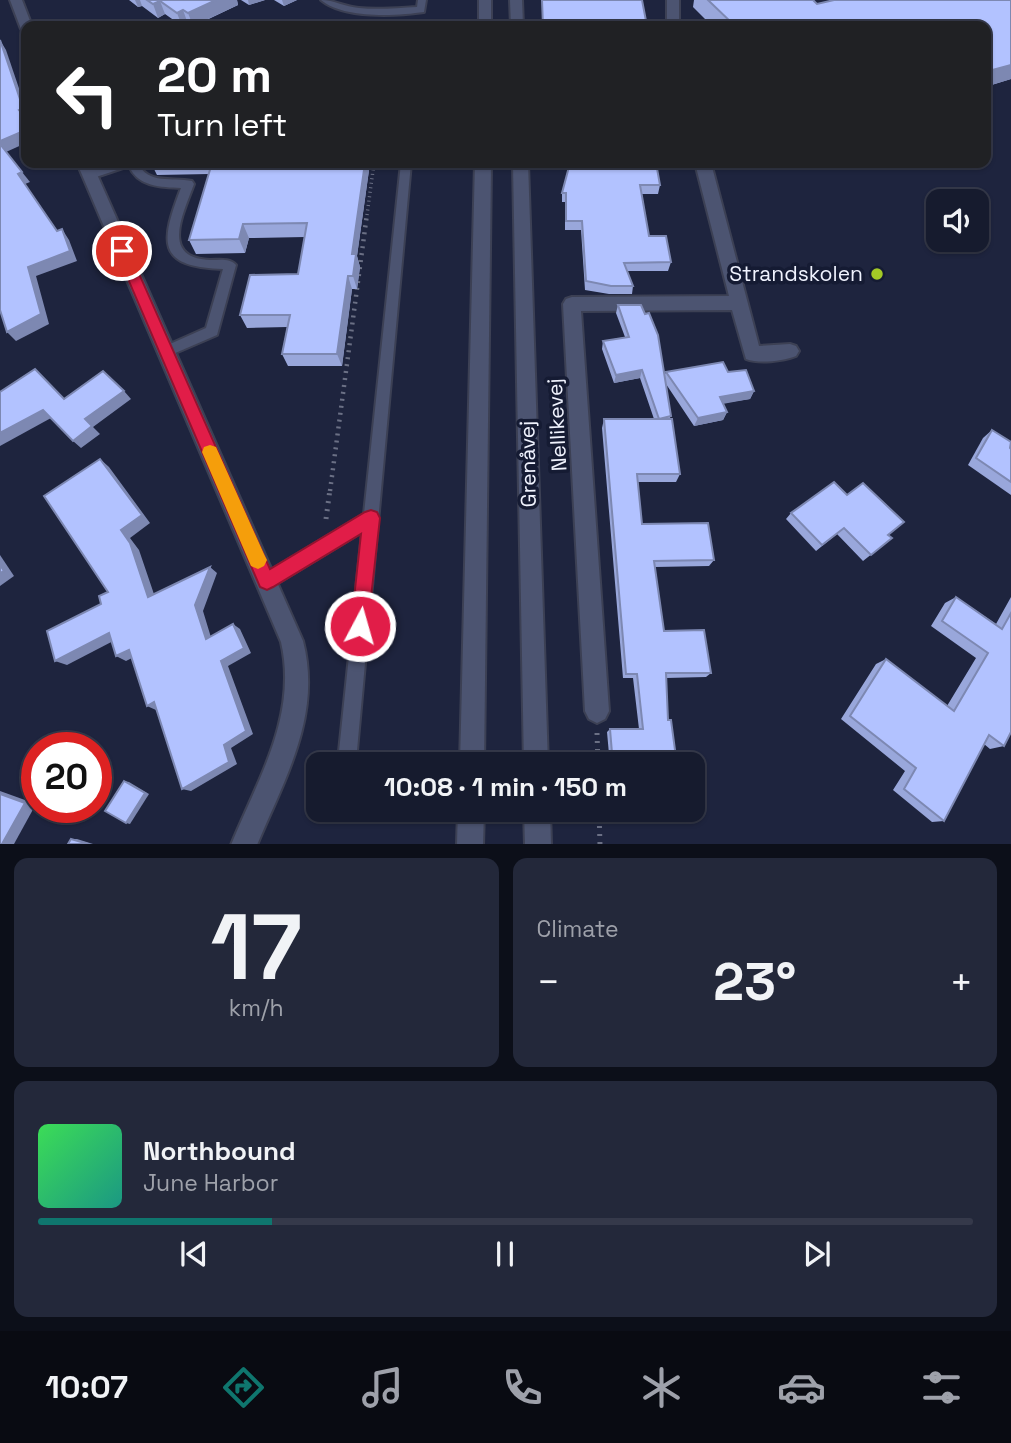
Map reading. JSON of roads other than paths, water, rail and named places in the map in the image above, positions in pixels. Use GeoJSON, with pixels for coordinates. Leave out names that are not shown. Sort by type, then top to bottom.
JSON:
{"type":"FeatureCollection","features":[{"type":"Feature","properties":{"kind":"street"},"geometry":{"type":"LineString","coordinates":[[16,0],[24,21]]}},
{"type":"Feature","properties":{"kind":"street"},"geometry":{"type":"LineString","coordinates":[[485,0],[485,21]]}},
{"type":"Feature","properties":{"kind":"street"},"geometry":{"type":"LineString","coordinates":[[516,0],[517,21]]}},
{"type":"Feature","properties":{"kind":"street"},"geometry":{"type":"LineString","coordinates":[[673,0],[674,21]]}},
{"type":"Feature","properties":{"kind":"street"},"geometry":{"type":"LineString","coordinates":[[472,752],[483,168]]}},
{"type":"Feature","properties":{"kind":"street","name":"Grenåvej"},"geometry":{"type":"LineString","coordinates":[[520,168],[536,752]]}},
{"type":"Feature","properties":{"kind":"street"},"geometry":{"type":"LineString","coordinates":[[704,168],[752,354],[790,351]]}},
{"type":"Feature","properties":{"kind":"street"},"geometry":{"type":"LineString","coordinates":[[87,169],[267,581],[294,650],[298,669],[295,709],[283,749],[244,844]]}},
{"type":"Feature","properties":{"kind":"street","name":"Nellikevej"},"geometry":{"type":"LineString","coordinates":[[597,711],[572,304],[739,303]]}},
{"type":"Feature","properties":{"kind":"street"},"geometry":{"type":"LineString","coordinates":[[470,844],[471,822]]}},
{"type":"Feature","properties":{"kind":"street"},"geometry":{"type":"LineString","coordinates":[[537,822],[538,844]]}},
{"type":"Feature","properties":{"kind":"lane"},"geometry":{"type":"LineString","coordinates":[[325,0],[333,6],[353,10],[421,10],[422,0]]}},
{"type":"Feature","properties":{"kind":"lane"},"geometry":{"type":"LineString","coordinates":[[136,168],[140,175],[149,180],[188,184],[172,236],[173,247],[179,255],[195,263],[230,265],[212,331],[166,352]]}},
{"type":"Feature","properties":{"kind":"lane"},"geometry":{"type":"LineString","coordinates":[[348,752],[406,168]]}},
{"type":"Feature","properties":{"kind":"lane"},"geometry":{"type":"LineString","coordinates":[[267,581],[371,518]]}},
{"type":"Feature","properties":{"kind":"place","name":"Strandskolen"},"geometry":{"type":"Point","coordinates":[877,274]}}]}
